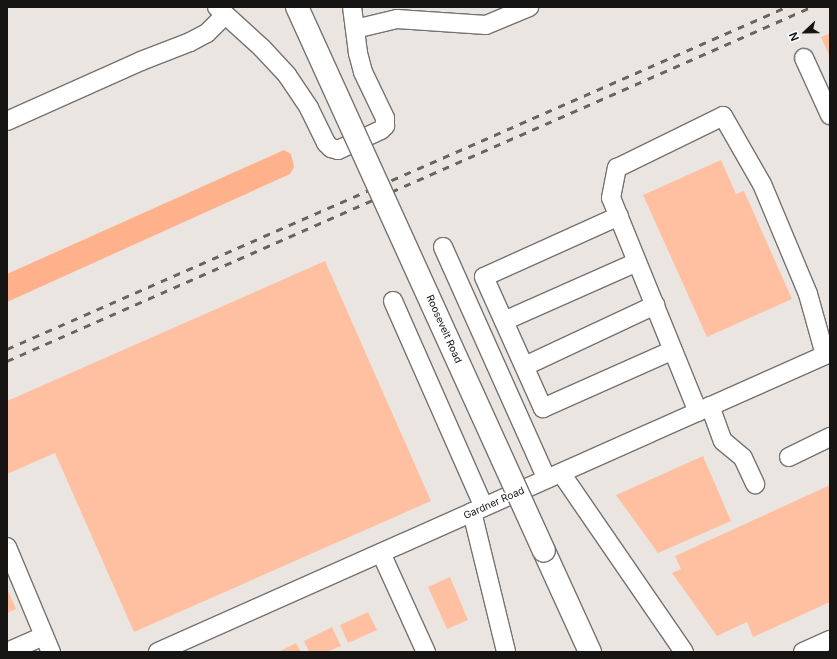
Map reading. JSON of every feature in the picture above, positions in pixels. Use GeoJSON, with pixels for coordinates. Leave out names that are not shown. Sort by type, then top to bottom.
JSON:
{"type":"FeatureCollection","features":[{"type":"Feature","properties":{"kind":"main road","name":"Roosevelt Road"},"geometry":{"type":"LineString","coordinates":[[297,7],[590,652]]}},
{"type":"Feature","properties":{"kind":"street"},"geometry":{"type":"LineString","coordinates":[[7,121],[141,61],[190,42],[206,33],[221,11],[262,48],[287,76],[308,108],[326,143],[331,148],[338,150],[381,130],[385,126],[385,118],[363,72],[358,53],[352,7]]}},
{"type":"Feature","properties":{"kind":"street"},"geometry":{"type":"LineString","coordinates":[[355,29],[397,19],[486,25],[529,7]]}},
{"type":"Feature","properties":{"kind":"street"},"geometry":{"type":"LineString","coordinates":[[804,58],[830,115]]}},
{"type":"Feature","properties":{"kind":"street"},"geometry":{"type":"LineString","coordinates":[[755,484],[743,458],[723,440],[704,409],[673,350],[611,198],[617,168],[723,116],[762,184],[808,294],[827,354]]}},
{"type":"Feature","properties":{"kind":"street"},"geometry":{"type":"LineString","coordinates":[[618,216],[484,278],[543,408],[673,350]]}},
{"type":"Feature","properties":{"kind":"street"},"geometry":{"type":"LineString","coordinates":[[443,247],[554,476],[684,652]]}},
{"type":"Feature","properties":{"kind":"street"},"geometry":{"type":"LineString","coordinates":[[504,321],[637,262]]}},
{"type":"Feature","properties":{"kind":"street"},"geometry":{"type":"LineString","coordinates":[[393,301],[478,510],[506,652]]}},
{"type":"Feature","properties":{"kind":"street"},"geometry":{"type":"LineString","coordinates":[[525,366],[655,305]]}},
{"type":"Feature","properties":{"kind":"street","name":"Gardner Road"},"geometry":{"type":"LineString","coordinates":[[158,652],[827,354]]}},
{"type":"Feature","properties":{"kind":"street"},"geometry":{"type":"LineString","coordinates":[[789,457],[830,437]]}},
{"type":"Feature","properties":{"kind":"street"},"geometry":{"type":"LineString","coordinates":[[7,547],[47,644],[8,652]]}},
{"type":"Feature","properties":{"kind":"street"},"geometry":{"type":"LineString","coordinates":[[381,553],[426,652]]}},
{"type":"Feature","properties":{"kind":"street"},"geometry":{"type":"LineString","coordinates":[[803,652],[830,640]]}},
{"type":"Feature","properties":{"kind":"shaded area"},"geometry":{"type":"Polygon","coordinates":[[[284,150],[291,154],[294,167],[290,174],[7,302],[7,274],[284,150]]]}},
{"type":"Feature","properties":{"kind":"building"},"geometry":{"type":"Polygon","coordinates":[[[830,33],[830,57],[821,37],[830,33]]]}},
{"type":"Feature","properties":{"kind":"building"},"geometry":{"type":"Polygon","coordinates":[[[721,160],[736,194],[744,191],[792,299],[707,337],[643,195],[721,160]]]}},
{"type":"Feature","properties":{"kind":"building"},"geometry":{"type":"Polygon","coordinates":[[[325,261],[431,501],[134,632],[55,453],[7,474],[7,401],[325,261]]]}},
{"type":"Feature","properties":{"kind":"building"},"geometry":{"type":"Polygon","coordinates":[[[703,456],[731,521],[658,553],[616,495],[703,456]]]}},
{"type":"Feature","properties":{"kind":"building"},"geometry":{"type":"Polygon","coordinates":[[[830,485],[830,602],[753,637],[747,622],[717,636],[672,573],[681,569],[675,556],[830,485]]]}},
{"type":"Feature","properties":{"kind":"building"},"geometry":{"type":"Polygon","coordinates":[[[450,577],[468,620],[447,629],[428,587],[450,577]]]}},
{"type":"Feature","properties":{"kind":"building"},"geometry":{"type":"Polygon","coordinates":[[[7,589],[16,609],[7,613],[7,589]]]}},
{"type":"Feature","properties":{"kind":"building"},"geometry":{"type":"Polygon","coordinates":[[[368,612],[377,630],[348,643],[340,625],[368,612]]]}},
{"type":"Feature","properties":{"kind":"building"},"geometry":{"type":"Polygon","coordinates":[[[332,627],[341,646],[327,652],[309,652],[304,641],[332,627]]]}},
{"type":"Feature","properties":{"kind":"building"},"geometry":{"type":"Polygon","coordinates":[[[296,643],[301,652],[278,652],[296,643]]]}},
{"type":"Feature","properties":{"kind":"railway"},"geometry":{"type":"LineString","coordinates":[[7,349],[786,7]]}},
{"type":"Feature","properties":{"kind":"railway"},"geometry":{"type":"LineString","coordinates":[[7,361],[811,7]]}}]}
